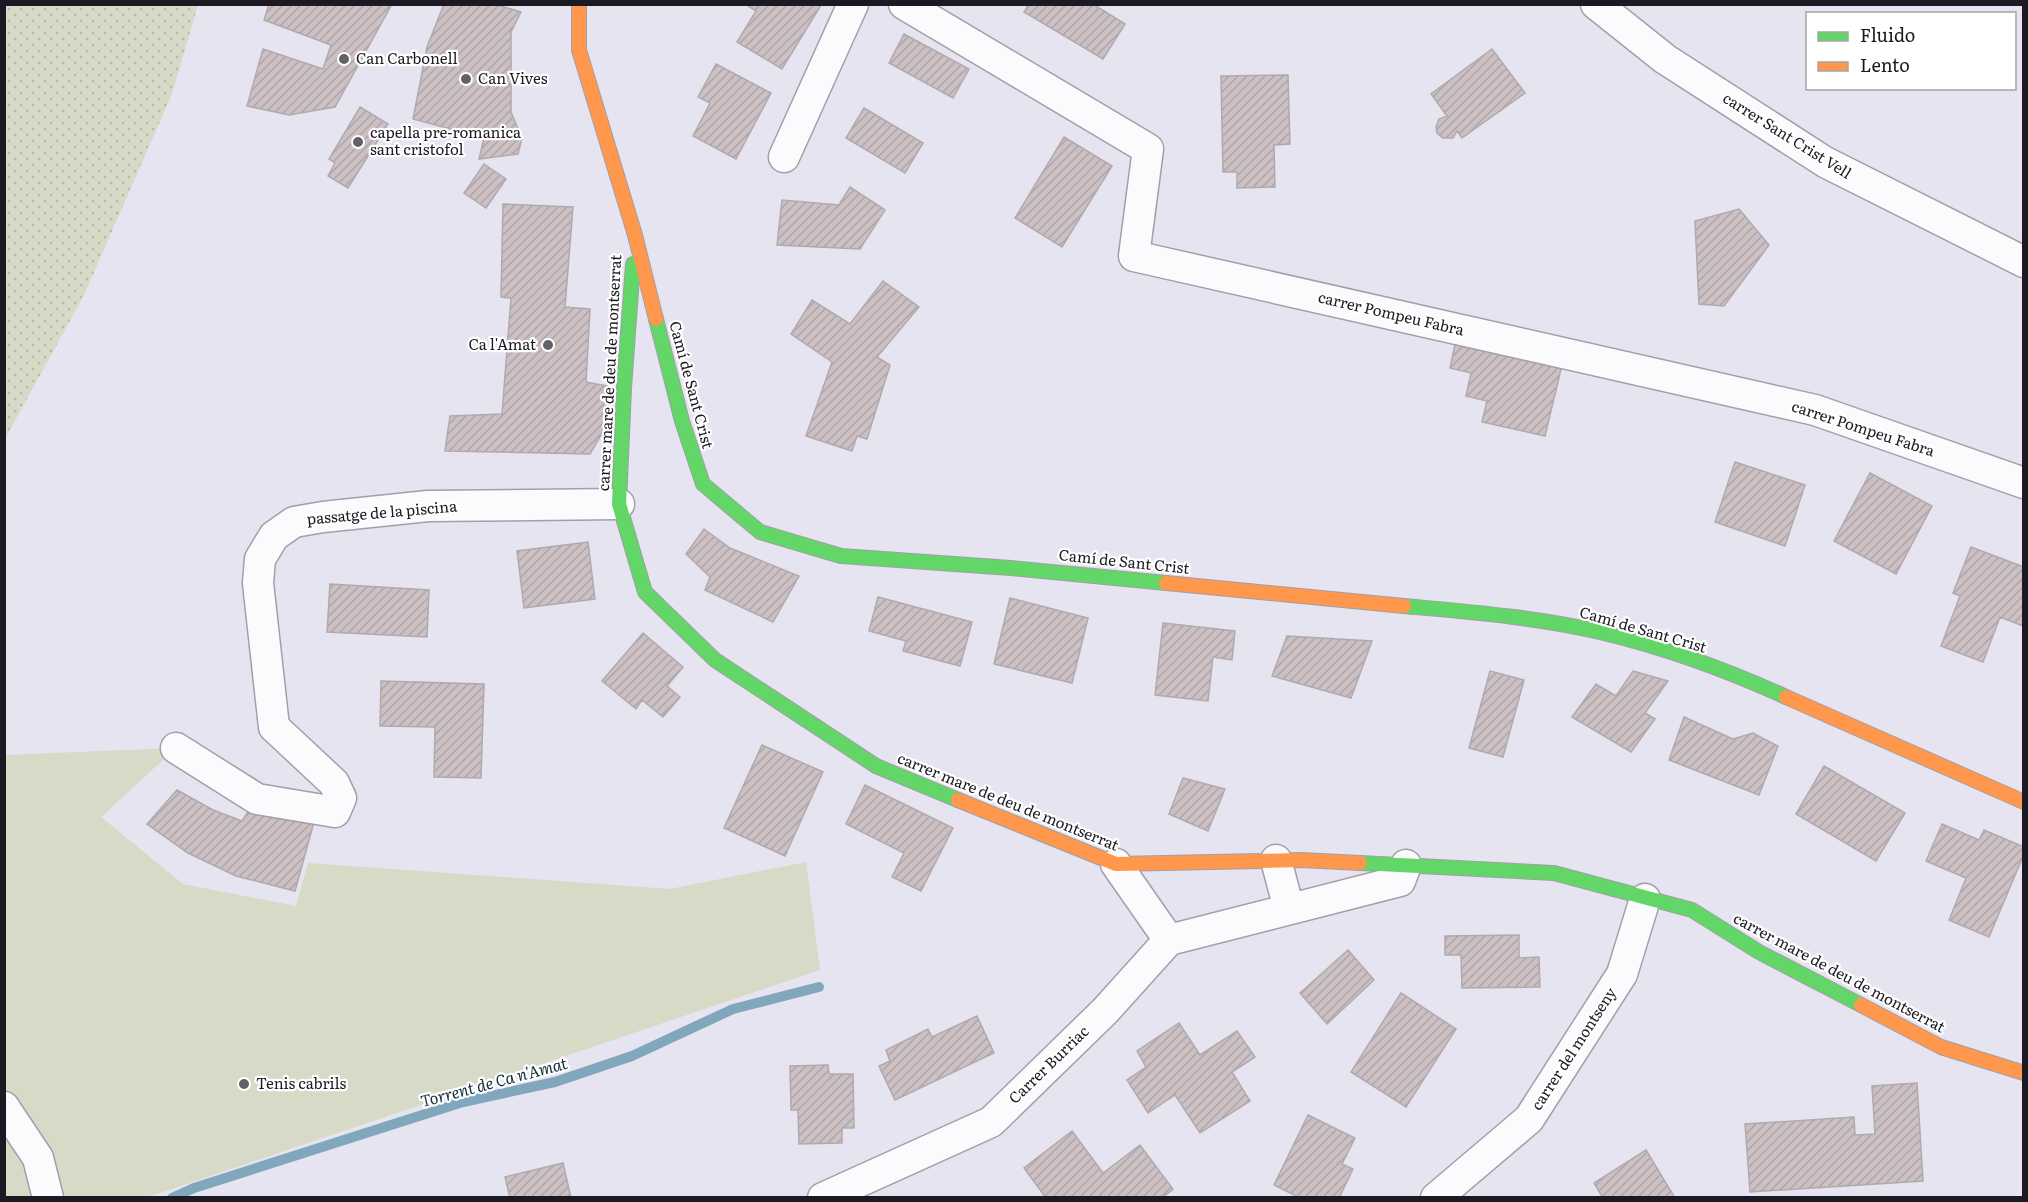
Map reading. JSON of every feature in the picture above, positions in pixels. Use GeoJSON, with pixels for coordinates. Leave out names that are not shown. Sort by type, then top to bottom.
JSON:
{"type":"FeatureCollection","features":[{"type":"Feature","properties":{"kind":"street","name":"Camí de Sant Crist"},"geometry":{"type":"LineString","coordinates":[[579,4],[579,50],[635,235],[682,420],[703,484],[760,532],[841,556],[1011,568],[1513,616],[1600,632],[1729,672],[2024,802]]}},
{"type":"Feature","properties":{"kind":"street"},"geometry":{"type":"LineString","coordinates":[[784,157],[853,4]]}},
{"type":"Feature","properties":{"kind":"street","name":"carrer Pompeu Fabra"},"geometry":{"type":"LineString","coordinates":[[904,4],[1148,149],[1134,256],[1815,410],[2024,483]]}},
{"type":"Feature","properties":{"kind":"street","name":"carrer Sant Crist Vell"},"geometry":{"type":"LineString","coordinates":[[1596,4],[1665,58],[1824,162],[2024,262]]}},
{"type":"Feature","properties":{"kind":"street","name":"carrer mare de deu de montserrat"},"geometry":{"type":"LineString","coordinates":[[635,235],[624,388],[619,504],[645,592],[715,660],[876,766],[1116,864],[1301,860],[1554,873],[1692,910],[1759,952],[1941,1047],[2024,1073]]}},
{"type":"Feature","properties":{"kind":"street","name":"passatge de la piscina"},"geometry":{"type":"LineString","coordinates":[[176,748],[257,799],[334,812],[342,798],[334,783],[274,727],[258,583],[260,559],[273,536],[294,522],[428,506],[619,504]]}},
{"type":"Feature","properties":{"kind":"street"},"geometry":{"type":"LineString","coordinates":[[1276,860],[1289,909]]}},
{"type":"Feature","properties":{"kind":"street"},"geometry":{"type":"LineString","coordinates":[[1116,864],[1169,940],[1400,881],[1406,865]]}},
{"type":"Feature","properties":{"kind":"street","name":"carrer del montseny"},"geometry":{"type":"LineString","coordinates":[[1436,1197],[1529,1119],[1622,974],[1645,898]]}},
{"type":"Feature","properties":{"kind":"street","name":"Carrer Burriac"},"geometry":{"type":"LineString","coordinates":[[823,1197],[991,1122],[1106,1011],[1169,940]]}},
{"type":"Feature","properties":{"kind":"street"},"geometry":{"type":"LineString","coordinates":[[4,1107],[38,1158],[48,1197]]}},
{"type":"Feature","properties":{"kind":"green space"},"geometry":{"type":"Polygon","coordinates":[[[5,4],[198,5],[172,94],[84,295],[5,439],[5,4]]]}},
{"type":"Feature","properties":{"kind":"green space","name":"Tenis cabrils"},"geometry":{"type":"Polygon","coordinates":[[[176,748],[101,817],[183,884],[296,906],[308,863],[670,889],[806,862],[820,970],[148,1197],[5,1197],[4,755],[176,748]]]}},
{"type":"Feature","properties":{"kind":"building","name":"Can Carbonell"},"geometry":{"type":"Polygon","coordinates":[[[269,4],[392,4],[335,107],[289,115],[247,106],[263,49],[323,69],[331,45],[264,20],[269,4]]]}},
{"type":"Feature","properties":{"kind":"building","name":"Can Vives"},"geometry":{"type":"Polygon","coordinates":[[[444,4],[494,4],[521,12],[511,32],[511,112],[522,138],[518,154],[479,159],[484,138],[413,119],[427,47],[444,4]]]}},
{"type":"Feature","properties":{"kind":"building"},"geometry":{"type":"Polygon","coordinates":[[[745,4],[821,5],[782,69],[737,42],[756,11],[745,4]]]}},
{"type":"Feature","properties":{"kind":"building"},"geometry":{"type":"Polygon","coordinates":[[[1029,4],[1093,4],[1125,24],[1103,59],[1024,12],[1029,4]]]}},
{"type":"Feature","properties":{"kind":"building"},"geometry":{"type":"Polygon","coordinates":[[[904,34],[969,69],[953,98],[889,63],[904,34]]]}},
{"type":"Feature","properties":{"kind":"building"},"geometry":{"type":"Polygon","coordinates":[[[1492,49],[1525,93],[1462,138],[1457,131],[1453,138],[1443,138],[1437,133],[1436,127],[1439,119],[1447,116],[1431,94],[1492,49]]]}},
{"type":"Feature","properties":{"kind":"building"},"geometry":{"type":"Polygon","coordinates":[[[716,64],[771,93],[736,159],[693,136],[710,103],[698,97],[716,64]]]}},
{"type":"Feature","properties":{"kind":"building"},"geometry":{"type":"Polygon","coordinates":[[[1288,75],[1290,144],[1274,145],[1275,187],[1237,188],[1237,172],[1223,172],[1221,76],[1288,75]]]}},
{"type":"Feature","properties":{"kind":"building","name":"capella pre-romanica sant cristofol"},"geometry":{"type":"Polygon","coordinates":[[[360,107],[388,124],[348,188],[328,176],[335,163],[329,159],[360,107]]]}},
{"type":"Feature","properties":{"kind":"building"},"geometry":{"type":"Polygon","coordinates":[[[864,108],[923,143],[905,173],[846,138],[864,108]]]}},
{"type":"Feature","properties":{"kind":"building"},"geometry":{"type":"Polygon","coordinates":[[[1064,137],[1112,166],[1062,247],[1015,218],[1064,137]]]}},
{"type":"Feature","properties":{"kind":"building"},"geometry":{"type":"Polygon","coordinates":[[[484,164],[506,179],[486,208],[464,193],[484,164]]]}},
{"type":"Feature","properties":{"kind":"building"},"geometry":{"type":"Polygon","coordinates":[[[850,187],[885,210],[860,249],[777,245],[782,200],[839,205],[850,187]]]}},
{"type":"Feature","properties":{"kind":"building","name":"Ca l'Amat"},"geometry":{"type":"Polygon","coordinates":[[[503,204],[573,207],[565,307],[590,309],[586,382],[613,387],[612,416],[590,454],[445,451],[450,416],[502,414],[511,298],[501,297],[503,204]]]}},
{"type":"Feature","properties":{"kind":"building"},"geometry":{"type":"Polygon","coordinates":[[[1739,209],[1769,245],[1724,306],[1699,304],[1695,221],[1739,209]]]}},
{"type":"Feature","properties":{"kind":"building"},"geometry":{"type":"Polygon","coordinates":[[[883,281],[919,307],[877,357],[890,365],[867,439],[857,436],[852,451],[806,436],[832,362],[791,334],[812,300],[850,324],[883,281]]]}},
{"type":"Feature","properties":{"kind":"building"},"geometry":{"type":"Polygon","coordinates":[[[1456,340],[1562,365],[1545,436],[1482,422],[1487,401],[1466,396],[1471,373],[1450,368],[1456,340]]]}},
{"type":"Feature","properties":{"kind":"building"},"geometry":{"type":"Polygon","coordinates":[[[1735,462],[1805,485],[1785,546],[1715,522],[1735,462]]]}},
{"type":"Feature","properties":{"kind":"building"},"geometry":{"type":"Polygon","coordinates":[[[1870,473],[1932,506],[1896,574],[1834,541],[1870,473]]]}},
{"type":"Feature","properties":{"kind":"building"},"geometry":{"type":"Polygon","coordinates":[[[704,529],[730,548],[799,576],[773,622],[705,590],[710,577],[686,554],[704,529]]]}},
{"type":"Feature","properties":{"kind":"building"},"geometry":{"type":"Polygon","coordinates":[[[588,542],[595,599],[524,608],[517,551],[588,542]]]}},
{"type":"Feature","properties":{"kind":"building"},"geometry":{"type":"Polygon","coordinates":[[[1971,547],[2024,567],[2023,626],[2000,617],[1983,662],[1941,646],[1960,596],[1953,593],[1971,547]]]}},
{"type":"Feature","properties":{"kind":"building"},"geometry":{"type":"Polygon","coordinates":[[[330,584],[429,590],[427,637],[327,632],[330,584]]]}},
{"type":"Feature","properties":{"kind":"building"},"geometry":{"type":"Polygon","coordinates":[[[878,597],[972,622],[960,666],[903,651],[906,641],[869,631],[878,597]]]}},
{"type":"Feature","properties":{"kind":"building"},"geometry":{"type":"Polygon","coordinates":[[[1010,598],[1088,618],[1072,683],[994,664],[1010,598]]]}},
{"type":"Feature","properties":{"kind":"building"},"geometry":{"type":"Polygon","coordinates":[[[1163,623],[1235,631],[1232,660],[1213,657],[1208,701],[1155,695],[1163,623]]]}},
{"type":"Feature","properties":{"kind":"building"},"geometry":{"type":"Polygon","coordinates":[[[643,633],[683,667],[667,686],[680,697],[663,717],[642,700],[636,709],[602,681],[643,633]]]}},
{"type":"Feature","properties":{"kind":"building"},"geometry":{"type":"Polygon","coordinates":[[[1287,636],[1372,641],[1351,698],[1272,676],[1287,636]]]}},
{"type":"Feature","properties":{"kind":"building"},"geometry":{"type":"Polygon","coordinates":[[[1490,671],[1524,680],[1503,757],[1469,748],[1490,671]]]}},
{"type":"Feature","properties":{"kind":"building"},"geometry":{"type":"Polygon","coordinates":[[[1633,671],[1668,681],[1645,713],[1655,719],[1631,752],[1572,717],[1596,684],[1616,696],[1633,671]]]}},
{"type":"Feature","properties":{"kind":"building"},"geometry":{"type":"Polygon","coordinates":[[[381,681],[484,684],[481,778],[434,777],[435,727],[380,726],[381,681]]]}},
{"type":"Feature","properties":{"kind":"building"},"geometry":{"type":"Polygon","coordinates":[[[1684,717],[1733,739],[1753,733],[1778,746],[1759,795],[1669,760],[1684,717]]]}},
{"type":"Feature","properties":{"kind":"building"},"geometry":{"type":"Polygon","coordinates":[[[762,745],[823,772],[785,856],[724,828],[762,745]]]}},
{"type":"Feature","properties":{"kind":"building"},"geometry":{"type":"Polygon","coordinates":[[[1824,766],[1905,813],[1876,861],[1796,814],[1824,766]]]}},
{"type":"Feature","properties":{"kind":"building"},"geometry":{"type":"Polygon","coordinates":[[[1183,778],[1225,789],[1208,831],[1169,814],[1183,778]]]}},
{"type":"Feature","properties":{"kind":"building"},"geometry":{"type":"Polygon","coordinates":[[[865,785],[953,828],[921,891],[892,877],[904,853],[846,824],[865,785]]]}},
{"type":"Feature","properties":{"kind":"building"},"geometry":{"type":"Polygon","coordinates":[[[177,790],[213,810],[242,821],[250,809],[314,822],[295,891],[236,876],[188,853],[147,824],[177,790]]]}},
{"type":"Feature","properties":{"kind":"building"},"geometry":{"type":"Polygon","coordinates":[[[1942,824],[1979,840],[1984,830],[2024,847],[2024,854],[1989,937],[1949,920],[1966,878],[1926,861],[1942,824]]]}},
{"type":"Feature","properties":{"kind":"building"},"geometry":{"type":"Polygon","coordinates":[[[1519,935],[1519,958],[1539,957],[1540,987],[1462,988],[1461,955],[1445,955],[1445,936],[1519,935]]]}},
{"type":"Feature","properties":{"kind":"building"},"geometry":{"type":"Polygon","coordinates":[[[1348,950],[1374,980],[1327,1024],[1300,993],[1348,950]]]}},
{"type":"Feature","properties":{"kind":"building"},"geometry":{"type":"Polygon","coordinates":[[[1401,993],[1456,1029],[1406,1107],[1351,1072],[1401,993]]]}},
{"type":"Feature","properties":{"kind":"building"},"geometry":{"type":"Polygon","coordinates":[[[977,1016],[994,1053],[895,1100],[879,1066],[890,1061],[886,1050],[928,1029],[932,1037],[977,1016]]]}},
{"type":"Feature","properties":{"kind":"building"},"geometry":{"type":"Polygon","coordinates":[[[1179,1023],[1200,1055],[1237,1031],[1255,1057],[1232,1072],[1250,1101],[1200,1133],[1175,1095],[1148,1113],[1127,1080],[1146,1067],[1137,1051],[1179,1023]]]}},
{"type":"Feature","properties":{"kind":"building"},"geometry":{"type":"Polygon","coordinates":[[[828,1065],[829,1074],[853,1074],[854,1128],[842,1128],[842,1143],[799,1144],[798,1110],[791,1110],[790,1066],[828,1065]]]}},
{"type":"Feature","properties":{"kind":"building"},"geometry":{"type":"Polygon","coordinates":[[[1917,1083],[1923,1181],[1750,1192],[1745,1124],[1854,1117],[1855,1135],[1875,1134],[1872,1086],[1917,1083]]]}},
{"type":"Feature","properties":{"kind":"building"},"geometry":{"type":"Polygon","coordinates":[[[1308,1115],[1355,1138],[1342,1164],[1353,1169],[1339,1198],[1300,1198],[1274,1185],[1308,1115]]]}},
{"type":"Feature","properties":{"kind":"building"},"geometry":{"type":"Polygon","coordinates":[[[1072,1131],[1103,1173],[1140,1145],[1173,1189],[1162,1198],[1046,1198],[1024,1168],[1072,1131]]]}},
{"type":"Feature","properties":{"kind":"building"},"geometry":{"type":"Polygon","coordinates":[[[1646,1150],[1675,1198],[1603,1198],[1594,1183],[1646,1150]]]}},
{"type":"Feature","properties":{"kind":"building"},"geometry":{"type":"Polygon","coordinates":[[[563,1163],[571,1198],[510,1198],[505,1177],[563,1163]]]}},
{"type":"Feature","properties":{"kind":"waterway","name":"Torrent de Ca n'Amat"},"geometry":{"type":"LineString","coordinates":[[172,1198],[194,1188],[463,1102],[555,1082],[632,1056],[733,1009],[819,987]]}},
{"type":"Feature","properties":{"kind":"traffic: fast"},"geometry":{"type":"LineString","coordinates":[[633,264],[619,504],[645,592],[715,660],[876,766],[958,800]]}},
{"type":"Feature","properties":{"kind":"traffic: fast"},"geometry":{"type":"LineString","coordinates":[[656,319],[682,421],[703,484],[760,532],[841,556],[1011,568],[1166,583]]}},
{"type":"Feature","properties":{"kind":"traffic: fast"},"geometry":{"type":"LineString","coordinates":[[1404,606],[1527,619],[1600,632],[1694,660],[1786,697]]}},
{"type":"Feature","properties":{"kind":"traffic: fast"},"geometry":{"type":"LineString","coordinates":[[1360,863],[1554,873],[1692,910],[1759,952],[1861,1005]]}},
{"type":"Feature","properties":{"kind":"traffic: slow"},"geometry":{"type":"LineString","coordinates":[[579,4],[579,50],[635,235],[656,319]]}},
{"type":"Feature","properties":{"kind":"traffic: slow"},"geometry":{"type":"LineString","coordinates":[[1166,583],[1404,606]]}},
{"type":"Feature","properties":{"kind":"traffic: slow"},"geometry":{"type":"LineString","coordinates":[[1786,697],[2024,802]]}},
{"type":"Feature","properties":{"kind":"traffic: slow"},"geometry":{"type":"LineString","coordinates":[[958,800],[1116,864],[1301,860],[1360,863]]}},
{"type":"Feature","properties":{"kind":"traffic: slow"},"geometry":{"type":"LineString","coordinates":[[1861,1005],[1941,1047],[2024,1073]]}},
{"type":"Feature","properties":{"kind":"place","name":"Can Carbonell"},"geometry":{"type":"Point","coordinates":[344,59]}},
{"type":"Feature","properties":{"kind":"place","name":"Can Vives"},"geometry":{"type":"Point","coordinates":[466,79]}},
{"type":"Feature","properties":{"kind":"place","name":"capella pre-romanica sant cristofol"},"geometry":{"type":"Point","coordinates":[358,142]}},
{"type":"Feature","properties":{"kind":"place","name":"Ca l'Amat"},"geometry":{"type":"Point","coordinates":[548,345]}},
{"type":"Feature","properties":{"kind":"place","name":"Tenis cabrils"},"geometry":{"type":"Point","coordinates":[244,1084]}}]}
